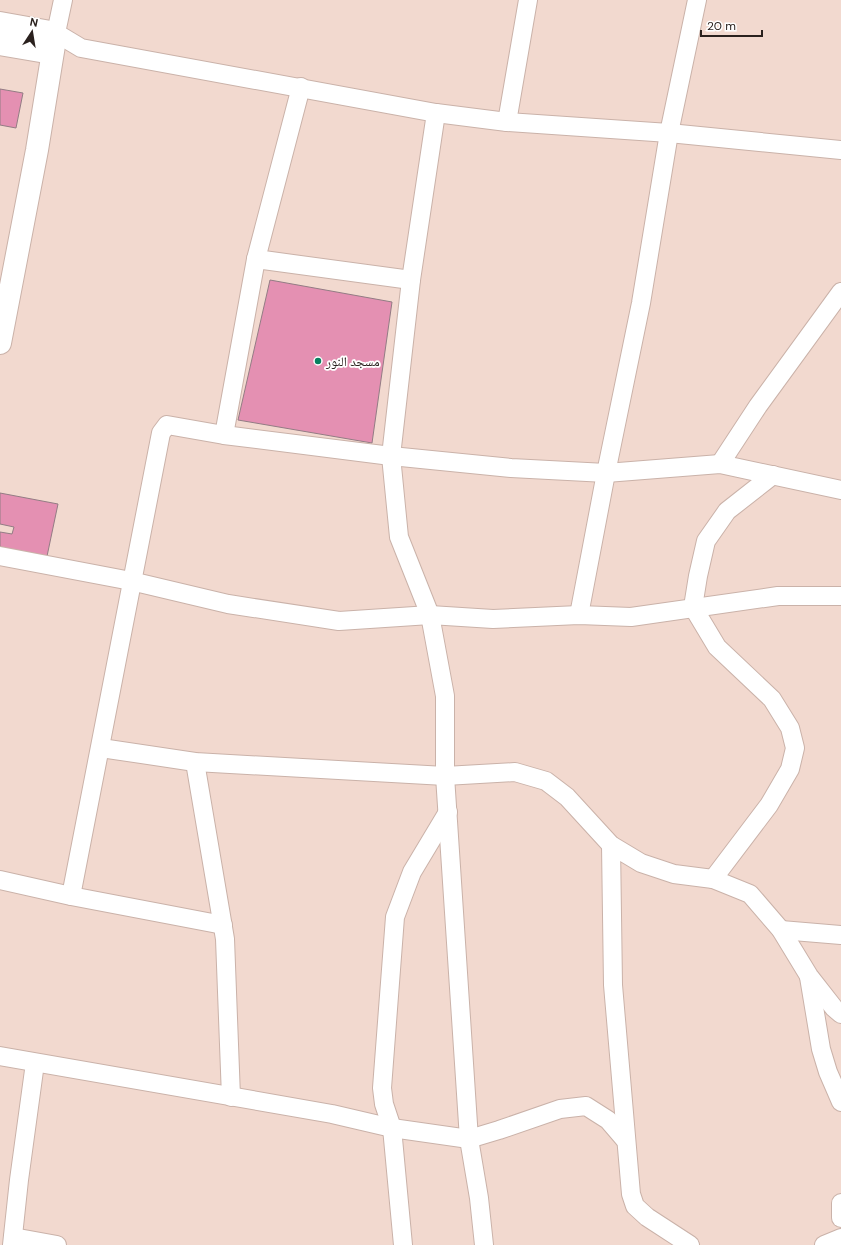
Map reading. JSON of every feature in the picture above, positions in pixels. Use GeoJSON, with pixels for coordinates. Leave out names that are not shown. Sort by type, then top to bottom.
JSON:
{"type":"FeatureCollection","features":[{"type":"Feature","properties":{"kind":"street"},"geometry":{"type":"LineString","coordinates":[[0,343],[37,150],[62,0]]}},
{"type":"Feature","properties":{"kind":"street"},"geometry":{"type":"LineString","coordinates":[[507,122],[528,0]]}},
{"type":"Feature","properties":{"kind":"street"},"geometry":{"type":"LineString","coordinates":[[579,615],[641,303],[669,133],[697,0]]}},
{"type":"Feature","properties":{"kind":"street"},"geometry":{"type":"LineString","coordinates":[[0,23],[54,43],[301,87],[436,113],[507,122],[669,133],[841,150]]}},
{"type":"Feature","properties":{"kind":"street"},"geometry":{"type":"LineString","coordinates":[[0,44],[54,43]]}},
{"type":"Feature","properties":{"kind":"street"},"geometry":{"type":"LineString","coordinates":[[224,435],[256,259],[301,87]]}},
{"type":"Feature","properties":{"kind":"street"},"geometry":{"type":"LineString","coordinates":[[436,113],[411,280],[390,456],[399,537],[430,615],[445,696],[445,776],[470,1139],[484,1245]]}},
{"type":"Feature","properties":{"kind":"street"},"geometry":{"type":"LineString","coordinates":[[256,259],[411,280]]}},
{"type":"Feature","properties":{"kind":"street"},"geometry":{"type":"LineString","coordinates":[[720,464],[758,406],[841,292]]}},
{"type":"Feature","properties":{"kind":"street"},"geometry":{"type":"LineString","coordinates":[[71,896],[101,748],[131,581],[161,433],[167,425],[224,435],[390,456],[511,468],[606,473],[720,464],[841,490]]}},
{"type":"Feature","properties":{"kind":"street"},"geometry":{"type":"LineString","coordinates":[[713,879],[769,805],[790,769],[795,748],[790,728],[772,700],[718,647],[693,607],[706,541],[727,511],[773,475]]}},
{"type":"Feature","properties":{"kind":"street"},"geometry":{"type":"LineString","coordinates":[[0,556],[131,581],[228,604],[339,621],[430,615],[493,619],[579,615],[631,617],[778,596],[841,596]]}},
{"type":"Feature","properties":{"kind":"street"},"geometry":{"type":"LineString","coordinates":[[101,748],[195,762],[445,776],[515,772],[546,781],[567,797],[611,845],[641,863],[674,874],[713,879],[750,894],[781,930],[809,976],[834,1008],[841,1014]]}},
{"type":"Feature","properties":{"kind":"street"},"geometry":{"type":"LineString","coordinates":[[195,762],[225,939],[231,1097]]}},
{"type":"Feature","properties":{"kind":"street"},"geometry":{"type":"LineString","coordinates":[[403,1245],[392,1128],[384,1104],[382,1088],[395,916],[412,872],[448,812]]}},
{"type":"Feature","properties":{"kind":"street"},"geometry":{"type":"LineString","coordinates":[[611,845],[613,985],[631,1194],[635,1206],[647,1217],[690,1245]]}},
{"type":"Feature","properties":{"kind":"street"},"geometry":{"type":"LineString","coordinates":[[0,880],[71,896],[223,925]]}},
{"type":"Feature","properties":{"kind":"street"},"geometry":{"type":"LineString","coordinates":[[781,930],[841,935]]}},
{"type":"Feature","properties":{"kind":"street"},"geometry":{"type":"LineString","coordinates":[[809,976],[821,1049],[828,1072],[841,1102]]}},
{"type":"Feature","properties":{"kind":"street"},"geometry":{"type":"LineString","coordinates":[[0,1056],[332,1114],[392,1128],[470,1139],[560,1109],[586,1106],[608,1120],[626,1141]]}},
{"type":"Feature","properties":{"kind":"street"},"geometry":{"type":"LineString","coordinates":[[35,1063],[19,1180],[13,1241],[57,1245]]}},
{"type":"Feature","properties":{"kind":"street"},"geometry":{"type":"LineString","coordinates":[[841,1203],[841,1218]]}},
{"type":"Feature","properties":{"kind":"street"},"geometry":{"type":"LineString","coordinates":[[824,1245],[841,1238]]}},
{"type":"Feature","properties":{"kind":"building"},"geometry":{"type":"Polygon","coordinates":[[[0,89],[23,93],[16,128],[0,125],[0,89]]]}},
{"type":"Feature","properties":{"kind":"building","name":"مسجد النور"},"geometry":{"type":"Polygon","coordinates":[[[270,280],[392,302],[372,443],[238,420],[270,280]]]}},
{"type":"Feature","properties":{"kind":"building"},"geometry":{"type":"Polygon","coordinates":[[[0,493],[58,504],[46,561],[0,553],[0,532],[12,534],[14,527],[0,524],[0,493]]]}},
{"type":"Feature","properties":{"kind":"place","name":"مسجد النور"},"geometry":{"type":"Point","coordinates":[318,361]}}]}
